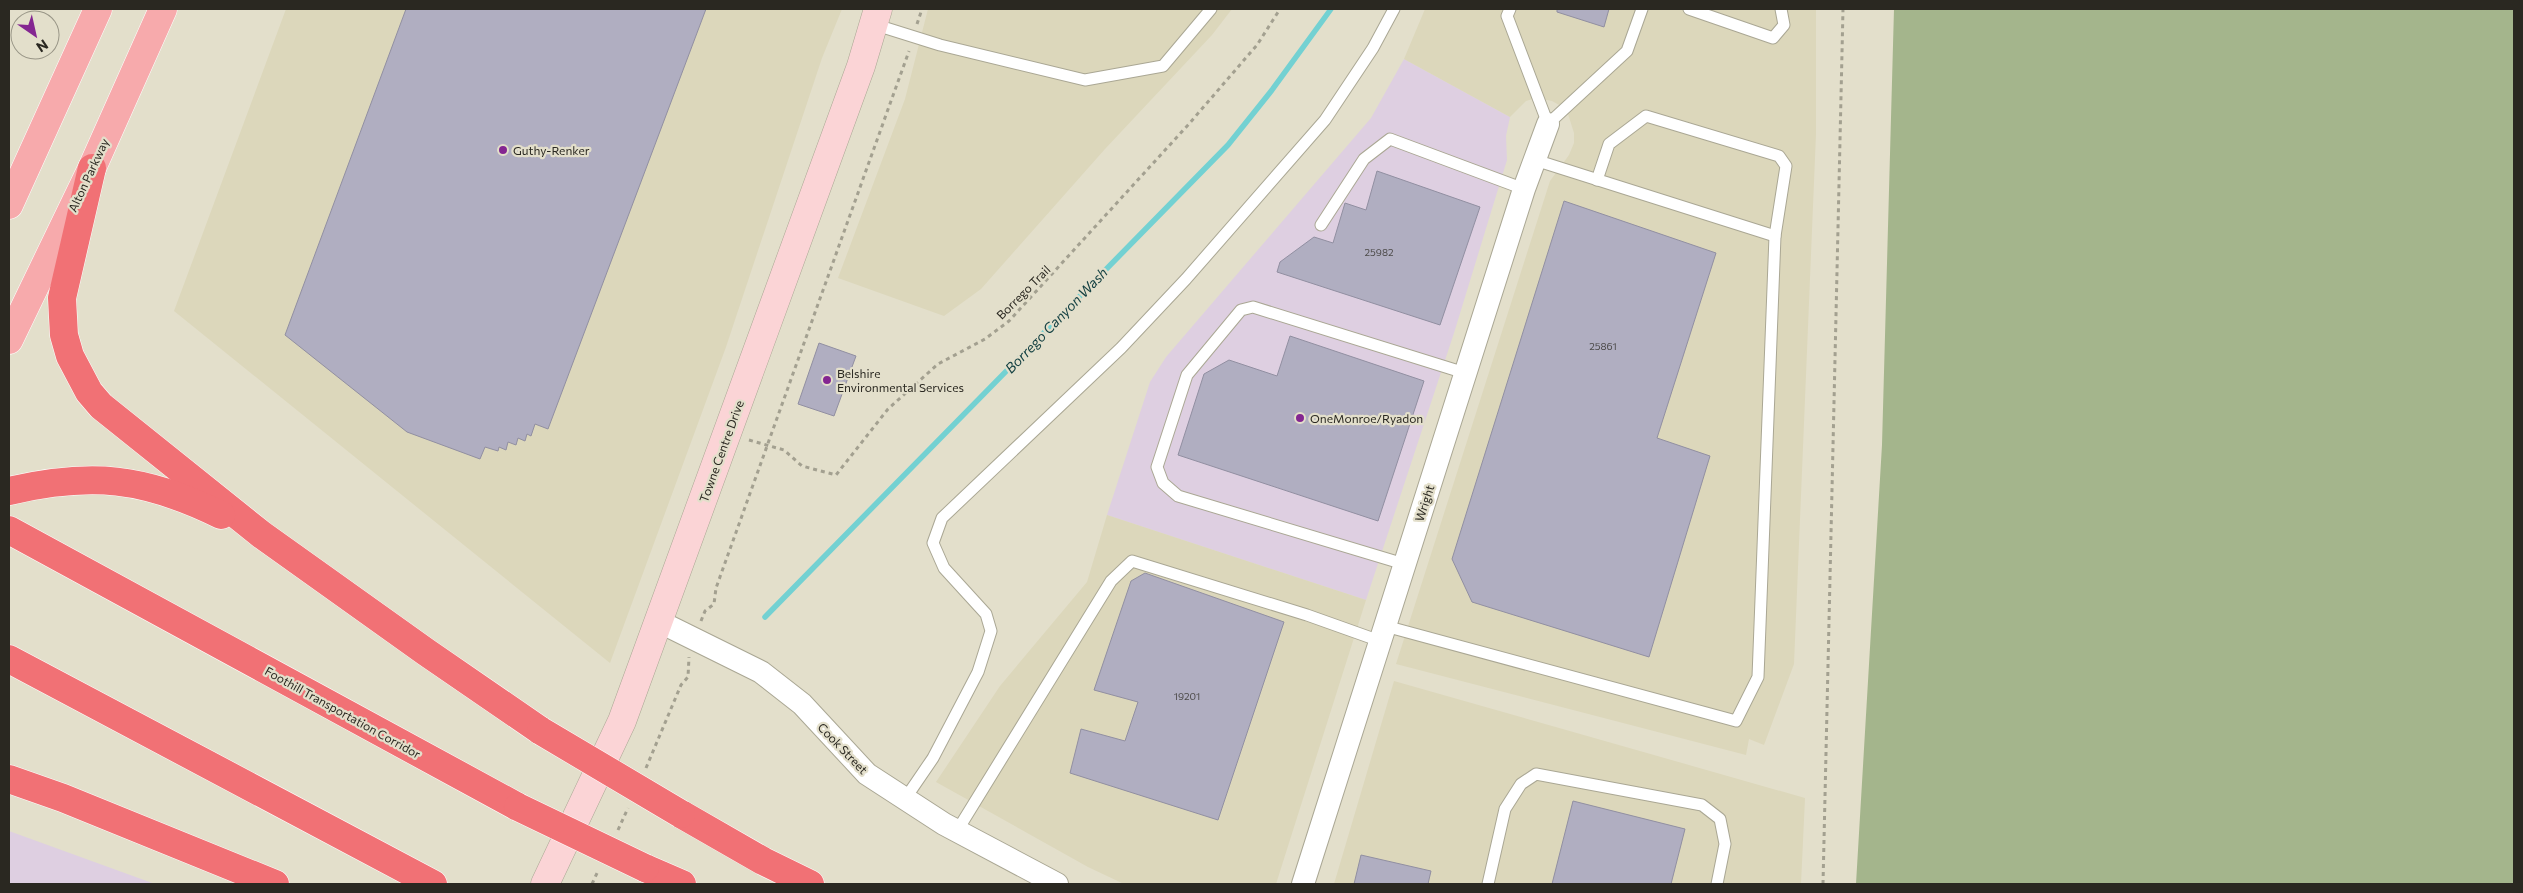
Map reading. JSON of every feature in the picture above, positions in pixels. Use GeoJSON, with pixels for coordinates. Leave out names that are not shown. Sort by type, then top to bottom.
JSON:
{"type":"FeatureCollection","features":[{"type":"Feature","properties":{"kind":"highway"},"geometry":{"type":"LineString","coordinates":[[92,168],[62,298],[64,335],[70,356],[89,392],[101,406],[262,535],[426,652],[542,731],[763,861],[810,884]]}},
{"type":"Feature","properties":{"kind":"highway"},"geometry":{"type":"LineString","coordinates":[[9,491],[49,482],[105,479],[139,484],[192,500],[262,535]]}},
{"type":"Feature","properties":{"kind":"highway","name":"Foothill Transportation Corridor"},"geometry":{"type":"LineString","coordinates":[[9,530],[518,807],[644,868],[682,884]]}},
{"type":"Feature","properties":{"kind":"highway"},"geometry":{"type":"LineString","coordinates":[[9,659],[433,884]]}},
{"type":"Feature","properties":{"kind":"highway"},"geometry":{"type":"LineString","coordinates":[[9,768],[63,798]]}},
{"type":"Feature","properties":{"kind":"highway"},"geometry":{"type":"LineString","coordinates":[[9,780],[63,798],[275,884]]}},
{"type":"Feature","properties":{"kind":"main road"},"geometry":{"type":"LineString","coordinates":[[9,205],[98,9]]}},
{"type":"Feature","properties":{"kind":"main road","name":"Alton Parkway"},"geometry":{"type":"LineString","coordinates":[[9,340],[92,168],[163,9]]}},
{"type":"Feature","properties":{"kind":"street","name":"Towne Centre Drive"},"geometry":{"type":"LineString","coordinates":[[545,884],[622,721],[660,622],[861,66],[875,16]]}},
{"type":"Feature","properties":{"kind":"street","name":"Wright"},"geometry":{"type":"LineString","coordinates":[[1303,884],[1524,188],[1548,124]]}},
{"type":"Feature","properties":{"kind":"street","name":"Cook Street"},"geometry":{"type":"LineString","coordinates":[[660,622],[761,672],[802,704],[867,774],[957,831],[1057,884]]}},
{"type":"Feature","properties":{"kind":"lane"},"geometry":{"type":"LineString","coordinates":[[875,16],[914,37],[1085,80],[1163,66],[1211,9]]}},
{"type":"Feature","properties":{"kind":"lane"},"geometry":{"type":"LineString","coordinates":[[905,799],[933,758],[978,672],[991,631],[986,614],[944,568],[933,544],[942,518],[1121,348],[1186,279],[1325,120],[1373,48],[1394,9]]}},
{"type":"Feature","properties":{"kind":"lane"},"geometry":{"type":"LineString","coordinates":[[1510,9],[1507,16],[1548,124],[1605,74],[1627,51],[1642,9]]}},
{"type":"Feature","properties":{"kind":"lane"},"geometry":{"type":"LineString","coordinates":[[1690,9],[1774,38],[1784,25],[1780,9]]}},
{"type":"Feature","properties":{"kind":"lane"},"geometry":{"type":"LineString","coordinates":[[957,831],[1111,581],[1132,561],[1308,615],[1736,721],[1758,678],[1775,236],[1786,166],[1780,156],[1646,116],[1609,144],[1597,180]]}},
{"type":"Feature","properties":{"kind":"lane"},"geometry":{"type":"LineString","coordinates":[[1321,225],[1364,159],[1390,139],[1524,188]]}},
{"type":"Feature","properties":{"kind":"lane"},"geometry":{"type":"LineString","coordinates":[[1535,160],[1775,236]]}},
{"type":"Feature","properties":{"kind":"lane"},"geometry":{"type":"LineString","coordinates":[[1404,564],[1178,496],[1163,483],[1158,467],[1160,458],[1187,375],[1241,310],[1253,307],[1465,373]]}},
{"type":"Feature","properties":{"kind":"lane"},"geometry":{"type":"LineString","coordinates":[[1488,884],[1505,809],[1520,784],[1536,774],[1702,805],[1720,819],[1725,844],[1717,884]]}},
{"type":"Feature","properties":{"kind":"path"},"geometry":{"type":"LineString","coordinates":[[705,611],[714,604],[716,588],[914,37],[922,9]]}},
{"type":"Feature","properties":{"kind":"path","name":"Borrego Trail"},"geometry":{"type":"LineString","coordinates":[[728,432],[784,450],[802,466],[836,475],[888,409],[910,389],[938,364],[985,339],[1016,314],[1188,125],[1257,45],[1280,9]]}},
{"type":"Feature","properties":{"kind":"path"},"geometry":{"type":"LineString","coordinates":[[1823,884],[1843,9]]}},
{"type":"Feature","properties":{"kind":"shaded area"},"geometry":{"type":"Polygon","coordinates":[[[286,9],[842,9],[822,58],[726,347],[610,663],[174,311],[286,9]]]}},
{"type":"Feature","properties":{"kind":"shaded area"},"geometry":{"type":"Polygon","coordinates":[[[928,9],[1232,9],[1212,35],[1105,149],[981,289],[944,316],[838,278],[905,99],[928,9]]]}},
{"type":"Feature","properties":{"kind":"shaded area"},"geometry":{"type":"Polygon","coordinates":[[[1425,9],[1816,9],[1816,134],[1794,664],[1764,745],[1749,739],[1746,755],[1396,664],[1550,181],[1569,155],[1574,143],[1574,133],[1568,114],[1561,106],[1552,101],[1536,98],[1526,101],[1510,117],[1404,59],[1425,9]]]}},
{"type":"Feature","properties":{"kind":"shaded area"},"geometry":{"type":"Polygon","coordinates":[[[1404,59],[1510,117],[1506,136],[1507,160],[1454,333],[1366,600],[1107,515],[1150,382],[1166,357],[1371,118],[1404,59]]]}},
{"type":"Feature","properties":{"kind":"shaded area"},"geometry":{"type":"Polygon","coordinates":[[[1107,515],[1366,600],[1276,884],[1124,884],[1088,867],[936,782],[1000,686],[1087,582],[1107,515]]]}},
{"type":"Feature","properties":{"kind":"shaded area"},"geometry":{"type":"Polygon","coordinates":[[[1394,681],[1805,798],[1801,884],[1334,884],[1394,681]]]}},
{"type":"Feature","properties":{"kind":"shaded area"},"geometry":{"type":"Polygon","coordinates":[[[9,831],[155,884],[9,884],[9,831]]]}},
{"type":"Feature","properties":{"kind":"green space"},"geometry":{"type":"Polygon","coordinates":[[[1894,9],[2514,9],[2514,884],[1856,884],[1882,445],[1894,9]]]}},
{"type":"Feature","properties":{"kind":"building","name":"Guthy-Renker"},"geometry":{"type":"Polygon","coordinates":[[[406,9],[706,9],[548,429],[535,424],[531,436],[527,434],[525,441],[518,438],[516,445],[508,442],[506,450],[499,447],[498,451],[485,447],[480,459],[407,432],[285,335],[406,9]]]}},
{"type":"Feature","properties":{"kind":"building"},"geometry":{"type":"Polygon","coordinates":[[[1557,9],[1609,9],[1604,27],[1557,12],[1557,9]]]}},
{"type":"Feature","properties":{"kind":"building"},"geometry":{"type":"Polygon","coordinates":[[[1377,171],[1480,207],[1440,325],[1277,272],[1280,262],[1314,237],[1333,243],[1345,203],[1366,210],[1377,171]]]}},
{"type":"Feature","properties":{"kind":"building"},"geometry":{"type":"Polygon","coordinates":[[[1564,201],[1716,253],[1657,438],[1710,456],[1649,657],[1472,602],[1452,559],[1564,201]]]}},
{"type":"Feature","properties":{"kind":"building","name":"OneMonroe/Ryadon"},"geometry":{"type":"Polygon","coordinates":[[[1290,336],[1424,381],[1378,521],[1178,455],[1204,374],[1229,360],[1277,376],[1290,336]]]}},
{"type":"Feature","properties":{"kind":"building","name":"Belshire Environmental Services"},"geometry":{"type":"Polygon","coordinates":[[[819,343],[856,356],[834,416],[798,404],[819,343]]]}},
{"type":"Feature","properties":{"kind":"building"},"geometry":{"type":"Polygon","coordinates":[[[1145,573],[1284,622],[1218,820],[1070,773],[1081,729],[1125,741],[1138,702],[1094,690],[1131,581],[1145,573]]]}},
{"type":"Feature","properties":{"kind":"building"},"geometry":{"type":"Polygon","coordinates":[[[1573,801],[1685,829],[1671,884],[1552,884],[1573,801]]]}},
{"type":"Feature","properties":{"kind":"building"},"geometry":{"type":"Polygon","coordinates":[[[1361,855],[1431,871],[1428,884],[1354,884],[1361,855]]]}},
{"type":"Feature","properties":{"kind":"waterway","name":"Borrego Canyon Wash"},"geometry":{"type":"LineString","coordinates":[[765,617],[1228,145],[1272,90],[1331,9]]}},
{"type":"Feature","properties":{"kind":"place","name":"Guthy-Renker"},"geometry":{"type":"Point","coordinates":[503,150]}},
{"type":"Feature","properties":{"kind":"place","name":"Belshire Environmental Services"},"geometry":{"type":"Point","coordinates":[827,380]}},
{"type":"Feature","properties":{"kind":"place","name":"OneMonroe/Ryadon"},"geometry":{"type":"Point","coordinates":[1300,418]}}]}
